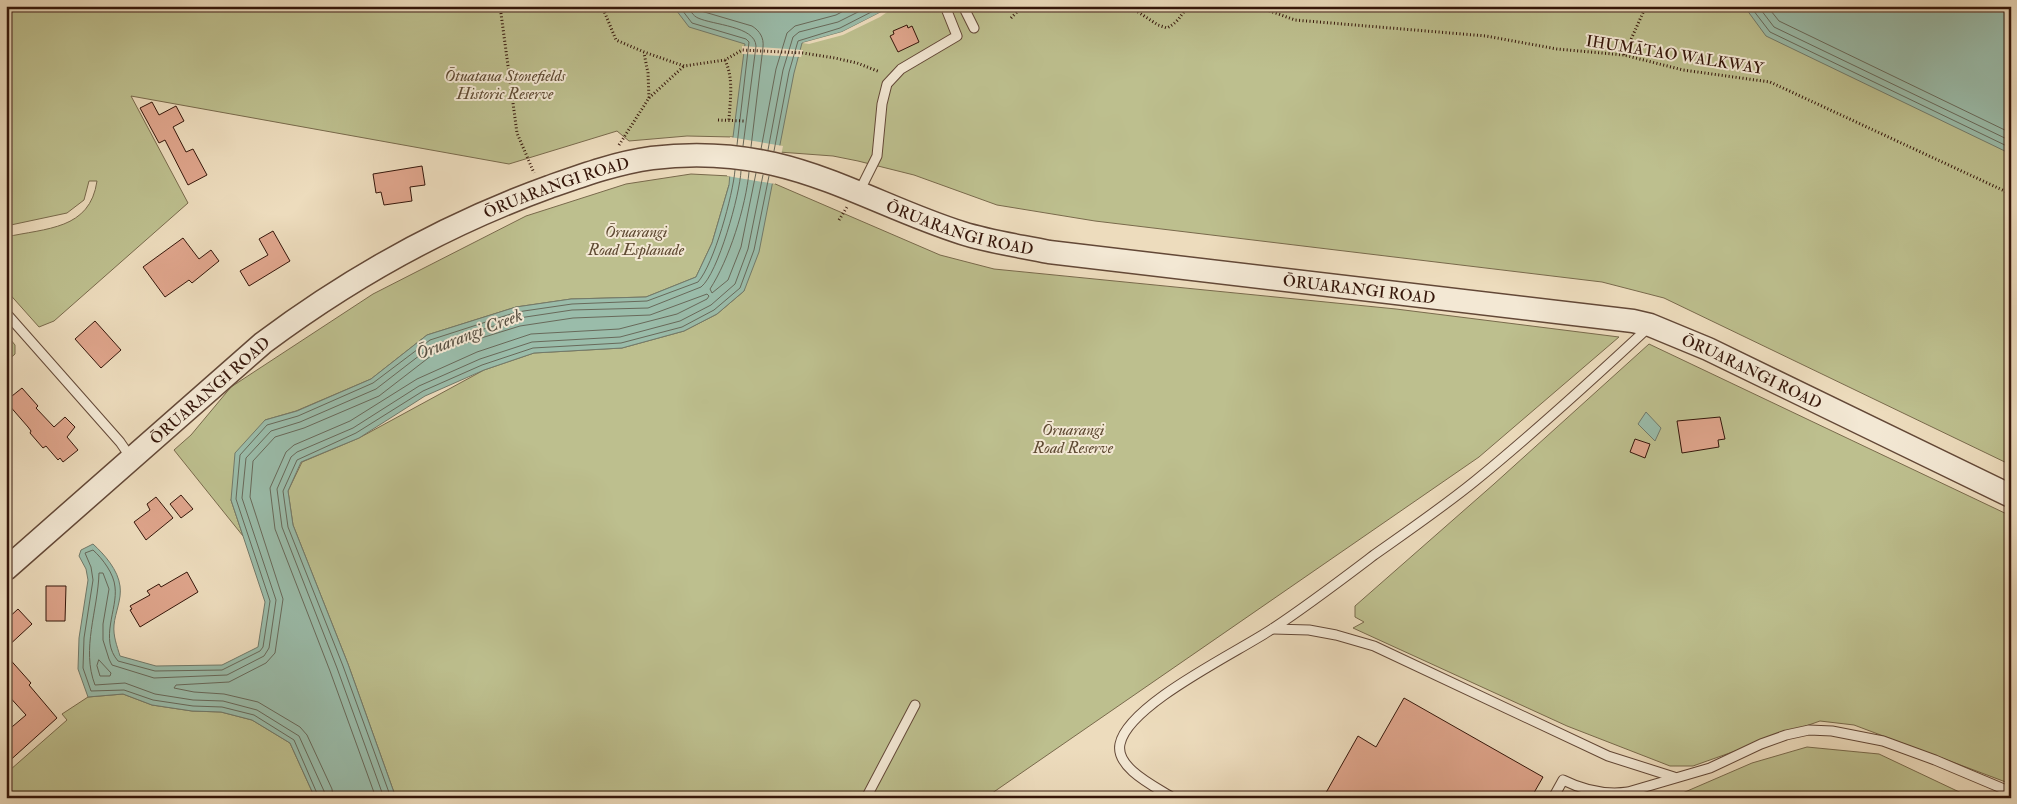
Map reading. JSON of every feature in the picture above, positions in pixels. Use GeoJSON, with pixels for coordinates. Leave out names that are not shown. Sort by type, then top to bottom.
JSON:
{"type":"FeatureCollection","features":[{"type":"Feature","properties":{"kind":"street","name":"ŌRUARANGI ROAD"},"geometry":{"type":"LineString","coordinates":[[6,569],[235,366],[292,321],[358,278],[439,234],[514,200],[614,166],[652,158],[685,155],[748,159],[794,169],[859,192],[962,233],[1049,252],[1614,317],[1650,326],[1708,349],[2011,496]]}},
{"type":"Feature","properties":{"kind":"lane"},"geometry":{"type":"LineString","coordinates":[[859,192],[877,156],[885,89],[890,80],[900,70],[957,36],[945,6]]}},
{"type":"Feature","properties":{"kind":"lane"},"geometry":{"type":"LineString","coordinates":[[963,6],[974,28]]}},
{"type":"Feature","properties":{"kind":"lane"},"geometry":{"type":"LineString","coordinates":[[6,313],[120,442],[131,458]]}},
{"type":"Feature","properties":{"kind":"lane"},"geometry":{"type":"LineString","coordinates":[[1173,798],[1134,774],[1123,759],[1119,745],[1126,729],[1141,713],[1164,694],[1272,629],[1474,482],[1582,389],[1650,326]]}},
{"type":"Feature","properties":{"kind":"lane"},"geometry":{"type":"LineString","coordinates":[[1272,629],[1310,630],[1374,646],[1608,756],[1674,777]]}},
{"type":"Feature","properties":{"kind":"lane"},"geometry":{"type":"LineString","coordinates":[[866,798],[916,705]]}},
{"type":"Feature","properties":{"kind":"lane"},"geometry":{"type":"LineString","coordinates":[[1553,798],[1563,780],[1583,789],[1617,793],[1628,792],[1710,768],[1778,738],[1809,730],[1882,741],[2011,792]]}},
{"type":"Feature","properties":{"kind":"lane"},"geometry":{"type":"LineString","coordinates":[[1618,798],[1628,792]]}},
{"type":"Feature","properties":{"kind":"path"},"geometry":{"type":"LineString","coordinates":[[500,6],[517,133],[535,176]]}},
{"type":"Feature","properties":{"kind":"path"},"geometry":{"type":"LineString","coordinates":[[602,6],[616,40],[684,66],[725,60],[742,50],[803,53],[857,63],[879,73],[900,70]]}},
{"type":"Feature","properties":{"kind":"path"},"geometry":{"type":"LineString","coordinates":[[1011,18],[1023,6]]}},
{"type":"Feature","properties":{"kind":"path"},"geometry":{"type":"LineString","coordinates":[[1129,6],[1158,26],[1167,28],[1180,20],[1186,9],[1190,6]]}},
{"type":"Feature","properties":{"kind":"path","name":"IHUMĀTAO WALKWAY"},"geometry":{"type":"LineString","coordinates":[[1256,6],[1295,20],[1486,36],[1557,49],[1624,55],[1683,70],[1770,82],[2011,194]]}},
{"type":"Feature","properties":{"kind":"path"},"geometry":{"type":"LineString","coordinates":[[1624,55],[1646,6]]}},
{"type":"Feature","properties":{"kind":"path"},"geometry":{"type":"LineString","coordinates":[[644,52],[648,73],[648,98]]}},
{"type":"Feature","properties":{"kind":"path"},"geometry":{"type":"LineString","coordinates":[[725,60],[730,71],[729,120]]}},
{"type":"Feature","properties":{"kind":"path"},"geometry":{"type":"LineString","coordinates":[[616,150],[648,98],[684,66]]}},
{"type":"Feature","properties":{"kind":"path"},"geometry":{"type":"LineString","coordinates":[[718,120],[744,121]]}},
{"type":"Feature","properties":{"kind":"green space"},"geometry":{"type":"Polygon","coordinates":[[[6,6],[2011,6],[2011,465],[1664,298],[1602,282],[1095,221],[997,205],[914,175],[858,161],[833,156],[779,152],[773,183],[940,255],[994,269],[1396,309],[1619,337],[1479,457],[985,798],[396,798],[348,664],[293,525],[288,491],[302,462],[359,438],[484,370],[534,353],[622,348],[684,331],[717,314],[744,291],[729,185],[712,243],[696,277],[646,297],[571,299],[516,307],[427,335],[371,379],[296,411],[265,420],[231,500],[243,536],[174,450],[191,435],[231,387],[373,294],[526,216],[626,184],[691,174],[730,176],[733,137],[687,136],[629,141],[617,131],[509,164],[131,96],[188,203],[54,321],[39,327],[6,290],[6,237],[51,228],[76,218],[93,197],[97,181],[89,181],[84,200],[67,213],[6,226],[6,6]]]}},
{"type":"Feature","properties":{"kind":"green space"},"geometry":{"type":"Polygon","coordinates":[[[6,334],[15,345],[15,354],[6,362],[6,334]]]}},
{"type":"Feature","properties":{"kind":"green space"},"geometry":{"type":"Polygon","coordinates":[[[1649,344],[2011,516],[2011,784],[1854,725],[1820,721],[1693,766],[1670,766],[1567,726],[1353,628],[1364,622],[1355,617],[1355,606],[1649,344]]]}},
{"type":"Feature","properties":{"kind":"green space"},"geometry":{"type":"Polygon","coordinates":[[[123,694],[152,705],[192,711],[221,712],[252,720],[290,743],[315,798],[6,798],[6,767],[10,770],[67,720],[62,714],[88,697],[123,694]]]}},
{"type":"Feature","properties":{"kind":"green space"},"geometry":{"type":"Polygon","coordinates":[[[1807,747],[1879,754],[1972,798],[1671,798],[1752,763],[1807,747]]]}},
{"type":"Feature","properties":{"kind":"water","name":"Ōruarangi Creek"},"geometry":{"type":"Polygon","coordinates":[[[673,6],[893,6],[842,32],[802,43],[794,73],[759,252],[744,291],[717,314],[684,331],[622,348],[534,353],[484,370],[425,396],[359,438],[301,462],[288,491],[293,525],[348,664],[396,798],[315,798],[290,743],[252,720],[221,712],[192,711],[152,705],[123,694],[88,697],[78,669],[79,638],[88,580],[86,569],[79,556],[81,550],[93,544],[110,563],[119,580],[120,596],[114,629],[120,656],[156,666],[222,665],[258,647],[265,602],[231,500],[235,453],[265,420],[297,411],[371,379],[427,335],[516,307],[571,299],[646,297],[696,277],[712,243],[729,185],[745,44],[689,27],[673,6]]]}},
{"type":"Feature","properties":{"kind":"water"},"geometry":{"type":"Polygon","coordinates":[[[1744,6],[2011,6],[2011,154],[1766,36],[1744,6]]]}},
{"type":"Feature","properties":{"kind":"water"},"geometry":{"type":"Polygon","coordinates":[[[1646,412],[1661,428],[1655,441],[1638,424],[1646,412]]]}},
{"type":"Feature","properties":{"kind":"pier"},"geometry":{"type":"Polygon","coordinates":[[[896,6],[880,17],[843,35],[809,44],[802,43],[842,32],[896,6]]]}},
{"type":"Feature","properties":{"kind":"pier"},"geometry":{"type":"Polygon","coordinates":[[[742,46],[803,51],[801,57],[742,54],[742,46]]]}},
{"type":"Feature","properties":{"kind":"pier"},"geometry":{"type":"Polygon","coordinates":[[[730,137],[783,146],[775,184],[727,176],[730,137]]]}},
{"type":"Feature","properties":{"kind":"building"},"geometry":{"type":"Polygon","coordinates":[[[907,25],[908,28],[912,26],[919,42],[898,52],[890,36],[894,34],[893,31],[907,25]]]}},
{"type":"Feature","properties":{"kind":"building"},"geometry":{"type":"Polygon","coordinates":[[[152,102],[159,115],[176,106],[184,121],[173,127],[186,152],[193,149],[207,175],[188,185],[165,140],[159,143],[140,108],[152,102]]]}},
{"type":"Feature","properties":{"kind":"building"},"geometry":{"type":"Polygon","coordinates":[[[422,166],[425,185],[410,187],[412,201],[384,205],[381,192],[376,193],[373,174],[422,166]]]}},
{"type":"Feature","properties":{"kind":"building"},"geometry":{"type":"Polygon","coordinates":[[[273,231],[290,261],[249,286],[240,271],[268,255],[259,239],[273,231]]]}},
{"type":"Feature","properties":{"kind":"building"},"geometry":{"type":"Polygon","coordinates":[[[183,238],[199,259],[211,250],[219,261],[192,283],[189,280],[165,297],[143,267],[183,238]]]}},
{"type":"Feature","properties":{"kind":"building"},"geometry":{"type":"Polygon","coordinates":[[[95,321],[121,350],[101,368],[75,339],[95,321]]]}},
{"type":"Feature","properties":{"kind":"building"},"geometry":{"type":"Polygon","coordinates":[[[22,388],[38,406],[36,408],[54,427],[65,417],[75,427],[67,437],[78,450],[63,462],[60,458],[58,460],[46,446],[43,448],[8,404],[10,403],[7,400],[22,388]]]}},
{"type":"Feature","properties":{"kind":"building"},"geometry":{"type":"Polygon","coordinates":[[[1720,417],[1725,439],[1718,440],[1719,447],[1682,453],[1677,421],[1720,417]]]}},
{"type":"Feature","properties":{"kind":"building"},"geometry":{"type":"Polygon","coordinates":[[[1635,439],[1650,444],[1645,458],[1630,452],[1635,439]]]}},
{"type":"Feature","properties":{"kind":"building"},"geometry":{"type":"Polygon","coordinates":[[[181,495],[193,509],[181,518],[170,504],[181,495]]]}},
{"type":"Feature","properties":{"kind":"building"},"geometry":{"type":"Polygon","coordinates":[[[156,497],[173,518],[146,540],[134,522],[150,510],[147,504],[156,497]]]}},
{"type":"Feature","properties":{"kind":"building"},"geometry":{"type":"Polygon","coordinates":[[[187,572],[198,592],[140,627],[130,610],[132,609],[130,606],[150,595],[147,591],[159,584],[161,587],[187,572]]]}},
{"type":"Feature","properties":{"kind":"building"},"geometry":{"type":"Polygon","coordinates":[[[46,586],[66,586],[65,621],[46,621],[46,586]]]}},
{"type":"Feature","properties":{"kind":"building"},"geometry":{"type":"Polygon","coordinates":[[[18,609],[32,624],[6,648],[6,620],[18,609]]]}},
{"type":"Feature","properties":{"kind":"building"},"geometry":{"type":"Polygon","coordinates":[[[6,655],[31,683],[29,685],[57,718],[6,764],[6,732],[26,715],[6,693],[6,655]]]}},
{"type":"Feature","properties":{"kind":"building"},"geometry":{"type":"Polygon","coordinates":[[[1404,698],[1543,777],[1531,798],[1323,798],[1358,736],[1376,747],[1404,698]]]}},
{"type":"Feature","properties":{"kind":"park label","name":"Ōtuataua Stonefields Historic Reserve"},"geometry":{"type":"Point","coordinates":[505,84]}},
{"type":"Feature","properties":{"kind":"park label","name":"Ōruarangi Road Esplanade"},"geometry":{"type":"Point","coordinates":[636,240]}},
{"type":"Feature","properties":{"kind":"park label","name":"Ōruarangi Road Reserve"},"geometry":{"type":"Point","coordinates":[1073,438]}}]}
